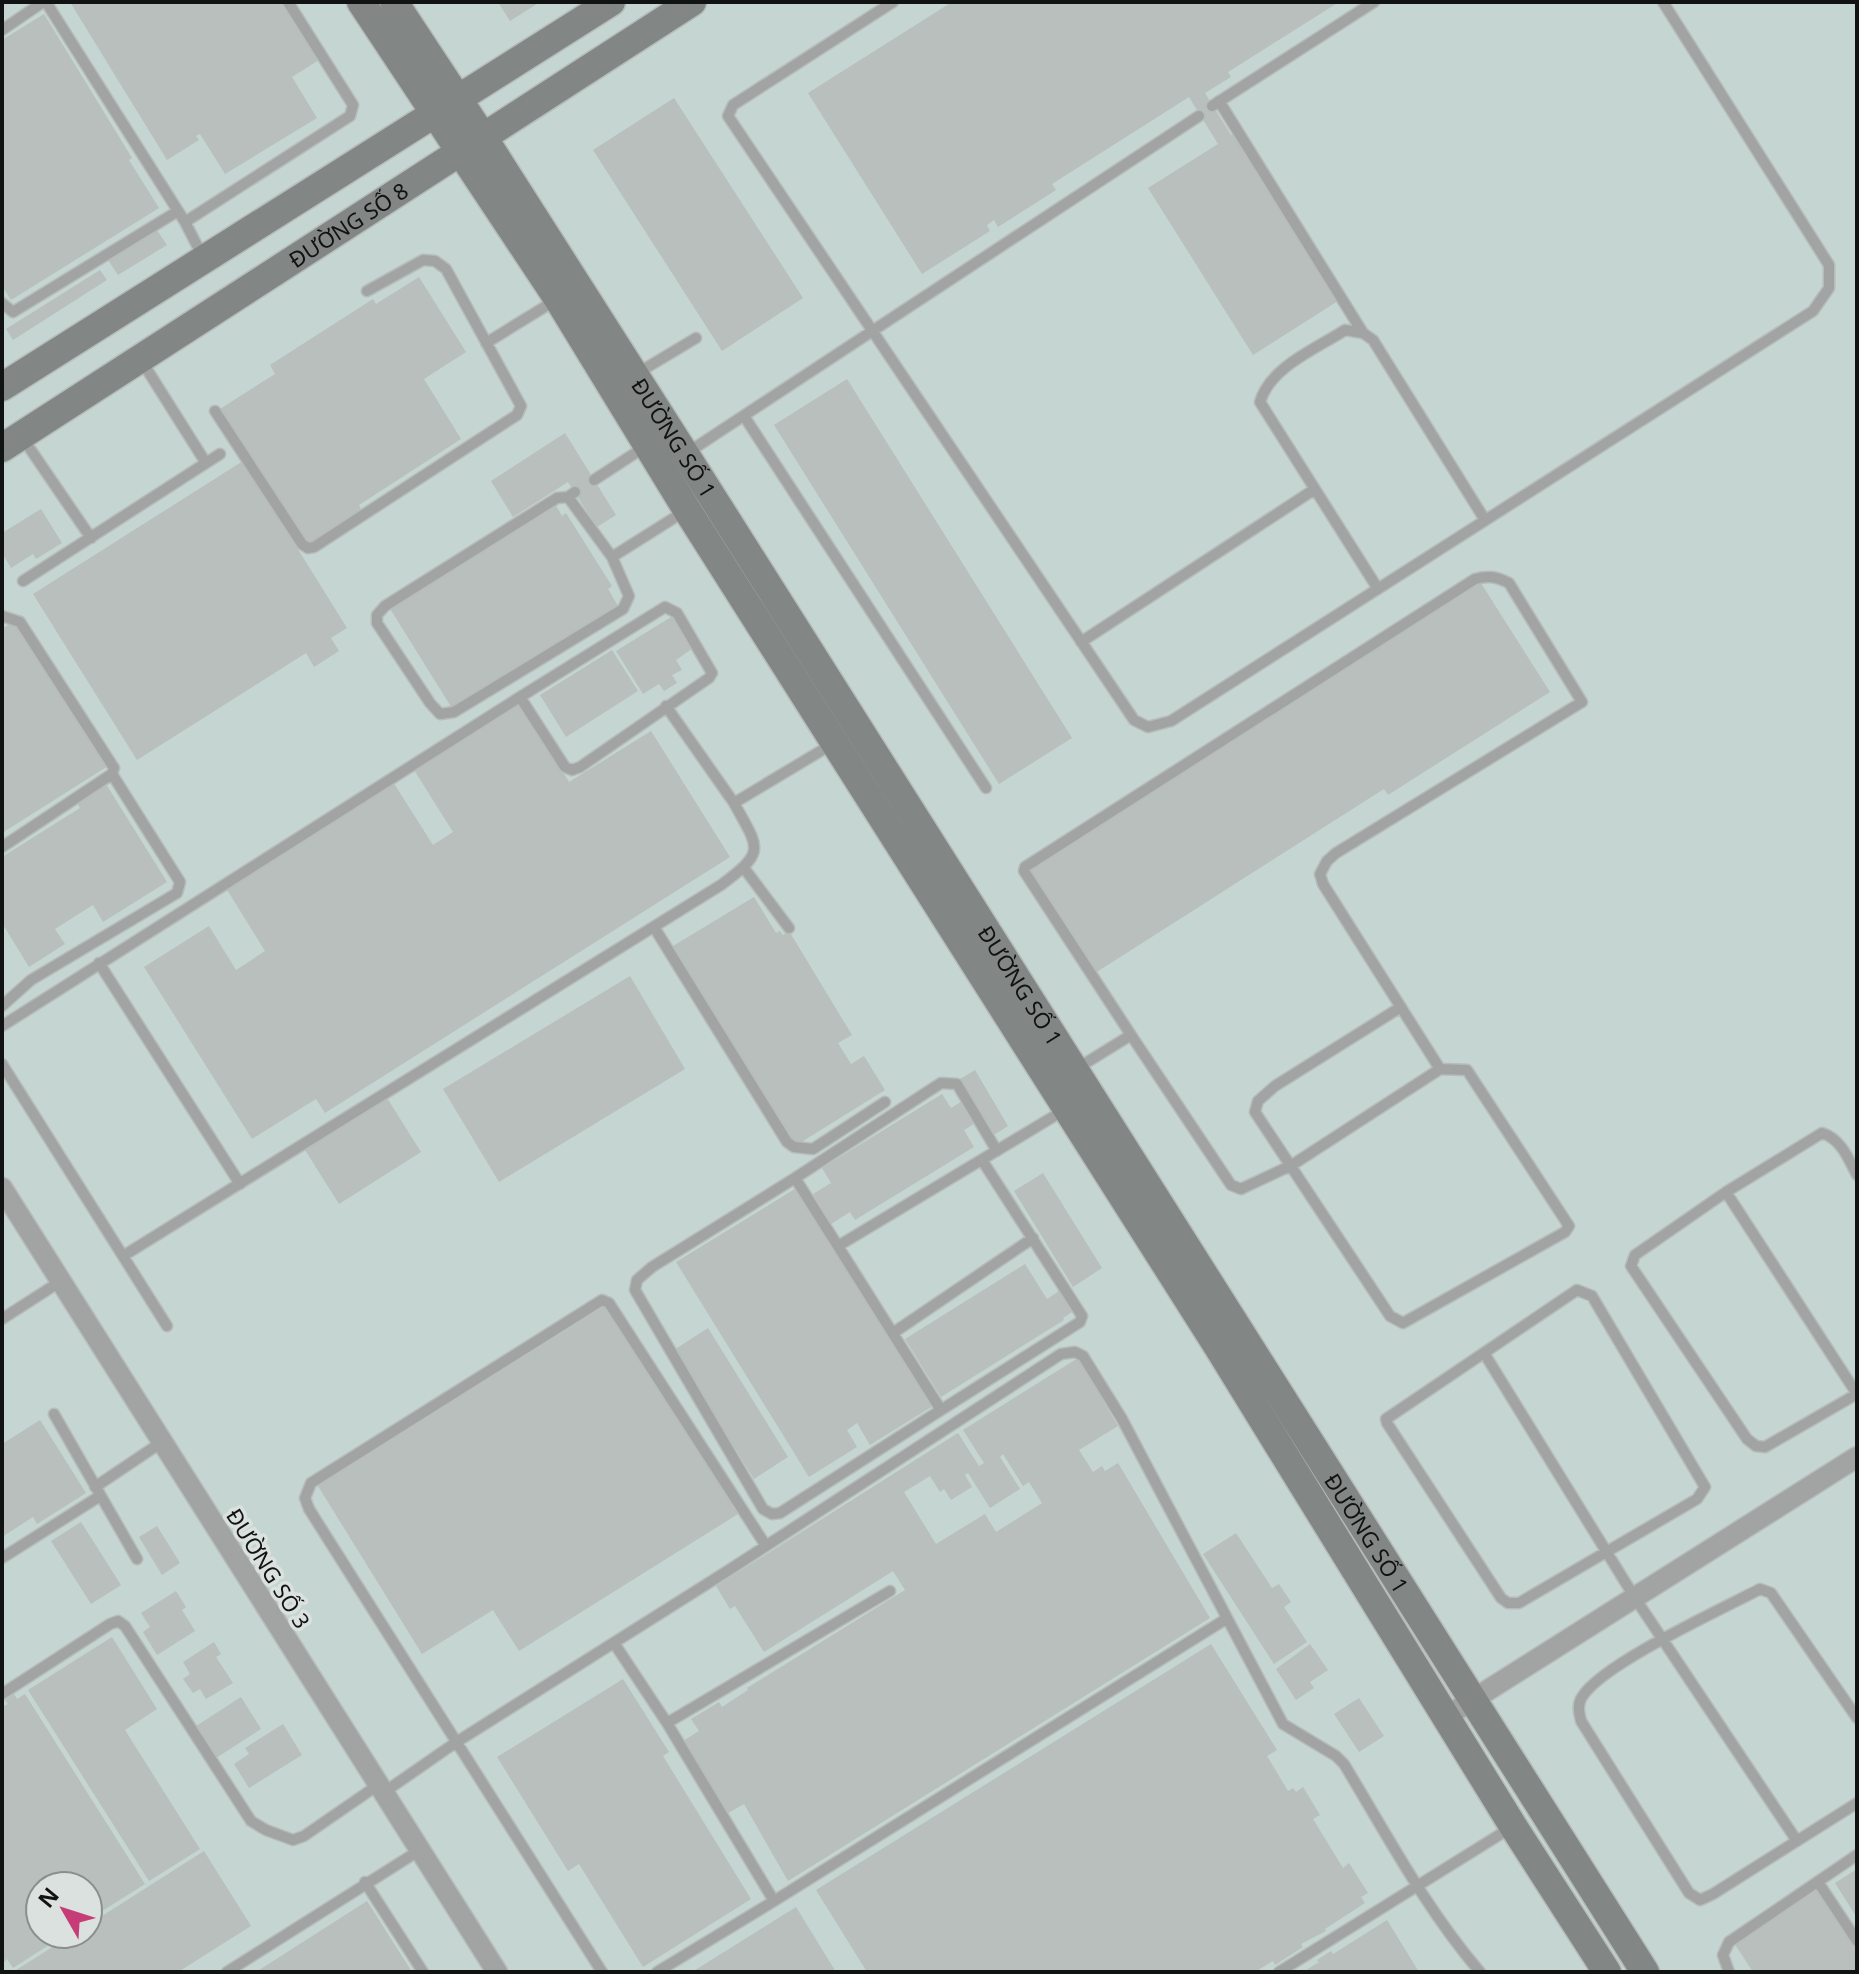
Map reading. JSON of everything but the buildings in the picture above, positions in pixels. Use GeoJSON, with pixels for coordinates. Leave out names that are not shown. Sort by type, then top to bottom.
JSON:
{"type":"FeatureCollection","features":[{"type":"Feature","properties":{"kind":"street","name":"ĐƯỜNG SỐ 1"},"geometry":{"type":"LineString","coordinates":[[361,2],[472,144],[635,375],[685,454],[1513,1826],[1607,1972]]}},
{"type":"Feature","properties":{"kind":"street","name":"ĐƯỜNG SỐ 1"},"geometry":{"type":"LineString","coordinates":[[394,2],[445,107]]}},
{"type":"Feature","properties":{"kind":"street"},"geometry":{"type":"LineString","coordinates":[[2,387],[611,2]]}},
{"type":"Feature","properties":{"kind":"street","name":"ĐƯỜNG SỐ 8"},"geometry":{"type":"LineString","coordinates":[[12,441],[692,2]]}},
{"type":"Feature","properties":{"kind":"street","name":"ĐƯỜNG SỐ 1"},"geometry":{"type":"LineString","coordinates":[[472,144],[558,299],[687,510],[836,742],[1473,1700],[1645,1972]]}},
{"type":"Feature","properties":{"kind":"street","name":"ĐƯỜNG SỐ 3"},"geometry":{"type":"LineString","coordinates":[[2,1188],[497,1972]]}},
{"type":"Feature","properties":{"kind":"street"},"geometry":{"type":"LineString","coordinates":[[1447,1716],[1857,1457]]}},
{"type":"Feature","properties":{"kind":"lane"},"geometry":{"type":"LineString","coordinates":[[2,30],[44,2],[185,222],[204,259]]}},
{"type":"Feature","properties":{"kind":"lane"},"geometry":{"type":"LineString","coordinates":[[185,222],[350,116],[353,105],[288,2]]}},
{"type":"Feature","properties":{"kind":"lane"},"geometry":{"type":"LineString","coordinates":[[893,2],[733,105],[728,116],[1134,720],[1148,727],[1171,721],[1813,311],[1829,288],[1829,265],[1663,2]]}},
{"type":"Feature","properties":{"kind":"lane"},"geometry":{"type":"LineString","coordinates":[[1374,2],[1215,103],[1363,333],[1373,340],[1485,520]]}},
{"type":"Feature","properties":{"kind":"lane"},"geometry":{"type":"LineString","coordinates":[[685,454],[1199,116]]}},
{"type":"Feature","properties":{"kind":"lane"},"geometry":{"type":"LineString","coordinates":[[2,303],[13,312],[178,211]]}},
{"type":"Feature","properties":{"kind":"lane"},"geometry":{"type":"LineString","coordinates":[[215,411],[302,544],[308,548],[517,415],[521,406],[446,269],[435,261],[423,260],[367,291]]}},
{"type":"Feature","properties":{"kind":"lane"},"geometry":{"type":"LineString","coordinates":[[486,343],[558,299]]}},
{"type":"Feature","properties":{"kind":"lane"},"geometry":{"type":"LineString","coordinates":[[1363,333],[1345,330],[1277,374],[1264,388],[1260,402],[1378,589]]}},
{"type":"Feature","properties":{"kind":"lane"},"geometry":{"type":"LineString","coordinates":[[635,375],[696,338]]}},
{"type":"Feature","properties":{"kind":"lane"},"geometry":{"type":"LineString","coordinates":[[140,358],[206,463]]}},
{"type":"Feature","properties":{"kind":"lane"},"geometry":{"type":"LineString","coordinates":[[744,416],[986,788]]}},
{"type":"Feature","properties":{"kind":"lane"},"geometry":{"type":"LineString","coordinates":[[12,441],[91,538]]}},
{"type":"Feature","properties":{"kind":"lane"},"geometry":{"type":"LineString","coordinates":[[594,480],[647,445]]}},
{"type":"Feature","properties":{"kind":"lane"},"geometry":{"type":"LineString","coordinates":[[23,581],[220,454]]}},
{"type":"Feature","properties":{"kind":"lane"},"geometry":{"type":"LineString","coordinates":[[1081,642],[1315,489]]}},
{"type":"Feature","properties":{"kind":"lane"},"geometry":{"type":"LineString","coordinates":[[571,495],[612,557],[629,596],[623,609],[454,712],[440,714],[430,703],[377,623],[377,615],[385,606],[557,498],[571,495]]}},
{"type":"Feature","properties":{"kind":"lane"},"geometry":{"type":"LineString","coordinates":[[612,557],[687,510]]}},
{"type":"Feature","properties":{"kind":"lane"},"geometry":{"type":"LineString","coordinates":[[1401,1007],[1275,1086],[1258,1101],[1255,1112],[1292,1165],[1390,1316],[1403,1323],[1565,1232],[1569,1226],[1467,1070],[1440,1069],[1292,1165],[1241,1189],[1231,1185],[1024,871],[1025,867],[1475,579],[1498,577],[1509,583],[1582,702],[1336,853],[1320,874],[1323,884],[1401,1007],[1440,1069]]}},
{"type":"Feature","properties":{"kind":"lane"},"geometry":{"type":"LineString","coordinates":[[2,1026],[99,963],[520,697],[665,607],[677,613],[712,673],[709,678],[572,770],[565,767],[520,697]]}},
{"type":"Feature","properties":{"kind":"lane"},"geometry":{"type":"LineString","coordinates":[[2,616],[20,622],[114,768],[112,774],[2,847]]}},
{"type":"Feature","properties":{"kind":"lane"},"geometry":{"type":"LineString","coordinates":[[123,1256],[744,868],[754,853],[755,842],[734,803],[666,706]]}},
{"type":"Feature","properties":{"kind":"lane"},"geometry":{"type":"LineString","coordinates":[[734,803],[836,742]]}},
{"type":"Feature","properties":{"kind":"lane"},"geometry":{"type":"LineString","coordinates":[[2,1006],[31,980],[177,893],[180,882],[112,774]]}},
{"type":"Feature","properties":{"kind":"lane"},"geometry":{"type":"LineString","coordinates":[[744,868],[789,928]]}},
{"type":"Feature","properties":{"kind":"lane"},"geometry":{"type":"LineString","coordinates":[[654,927],[787,1142],[794,1147],[813,1149],[885,1102]]}},
{"type":"Feature","properties":{"kind":"lane"},"geometry":{"type":"LineString","coordinates":[[99,963],[240,1184]]}},
{"type":"Feature","properties":{"kind":"lane"},"geometry":{"type":"LineString","coordinates":[[838,1246],[997,1151],[1065,1088],[1131,1035]]}},
{"type":"Feature","properties":{"kind":"lane"},"geometry":{"type":"LineString","coordinates":[[2,1064],[167,1326]]}},
{"type":"Feature","properties":{"kind":"lane"},"geometry":{"type":"LineString","coordinates":[[982,1160],[1080,1310],[1080,1322],[780,1513],[772,1514],[763,1509],[635,1290],[637,1280],[652,1267],[941,1083],[957,1084],[997,1151]]}},
{"type":"Feature","properties":{"kind":"lane"},"geometry":{"type":"LineString","coordinates":[[1726,1192],[1857,1394],[1765,1447],[1756,1446],[1747,1439],[1631,1266],[1635,1255],[1726,1192],[1822,1133],[1839,1144],[1857,1175]]}},
{"type":"Feature","properties":{"kind":"lane"},"geometry":{"type":"LineString","coordinates":[[795,1178],[941,1410]]}},
{"type":"Feature","properties":{"kind":"lane"},"geometry":{"type":"LineString","coordinates":[[893,1333],[1033,1238]]}},
{"type":"Feature","properties":{"kind":"lane"},"geometry":{"type":"LineString","coordinates":[[2,1319],[61,1281]]}},
{"type":"Feature","properties":{"kind":"lane"},"geometry":{"type":"LineString","coordinates":[[1577,1290],[1592,1296],[1705,1487],[1697,1499],[1607,1552],[1519,1603],[1508,1603],[1501,1598],[1387,1423],[1390,1415],[1577,1290]]}},
{"type":"Feature","properties":{"kind":"lane"},"geometry":{"type":"LineString","coordinates":[[602,1972],[455,1743],[305,1498],[311,1483],[602,1300],[609,1303],[766,1546]]}},
{"type":"Feature","properties":{"kind":"lane"},"geometry":{"type":"LineString","coordinates":[[2,1694],[118,1621],[125,1626],[251,1821],[293,1840],[381,1789],[614,1643],[1061,1354],[1075,1352],[1083,1356],[1122,1419],[1283,1724],[1344,1764],[1417,1886],[1480,1972]]}},
{"type":"Feature","properties":{"kind":"lane"},"geometry":{"type":"LineString","coordinates":[[1484,1353],[1635,1598],[1797,1841]]}},
{"type":"Feature","properties":{"kind":"lane"},"geometry":{"type":"LineString","coordinates":[[54,1414],[137,1559]]}},
{"type":"Feature","properties":{"kind":"lane"},"geometry":{"type":"LineString","coordinates":[[2,1558],[162,1442]]}},
{"type":"Feature","properties":{"kind":"lane"},"geometry":{"type":"LineString","coordinates":[[1857,1718],[1771,1593],[1760,1589],[1663,1639],[1598,1680],[1582,1697],[1578,1708],[1581,1721],[1689,1893],[1700,1900],[1857,1803]]}},
{"type":"Feature","properties":{"kind":"lane"},"geometry":{"type":"LineString","coordinates":[[667,1723],[890,1591]]}},
{"type":"Feature","properties":{"kind":"lane"},"geometry":{"type":"LineString","coordinates":[[657,1972],[1226,1619]]}},
{"type":"Feature","properties":{"kind":"lane"},"geometry":{"type":"LineString","coordinates":[[614,1643],[667,1723],[774,1901]]}},
{"type":"Feature","properties":{"kind":"lane"},"geometry":{"type":"LineString","coordinates":[[1279,1972],[1513,1826]]}},
{"type":"Feature","properties":{"kind":"lane"},"geometry":{"type":"LineString","coordinates":[[227,1972],[420,1850]]}},
{"type":"Feature","properties":{"kind":"lane"},"geometry":{"type":"LineString","coordinates":[[1729,1972],[1723,1955],[1729,1942],[1857,1855]]}},
{"type":"Feature","properties":{"kind":"lane"},"geometry":{"type":"LineString","coordinates":[[365,1882],[423,1972]]}},
{"type":"Feature","properties":{"kind":"lane"},"geometry":{"type":"LineString","coordinates":[[1818,1882],[1857,1941]]}},
{"type":"Feature","properties":{"kind":"shaded area"},"geometry":{"type":"Polygon","coordinates":[[[2,2],[1857,2],[1857,1972],[2,1972],[2,2]]]}}]}
